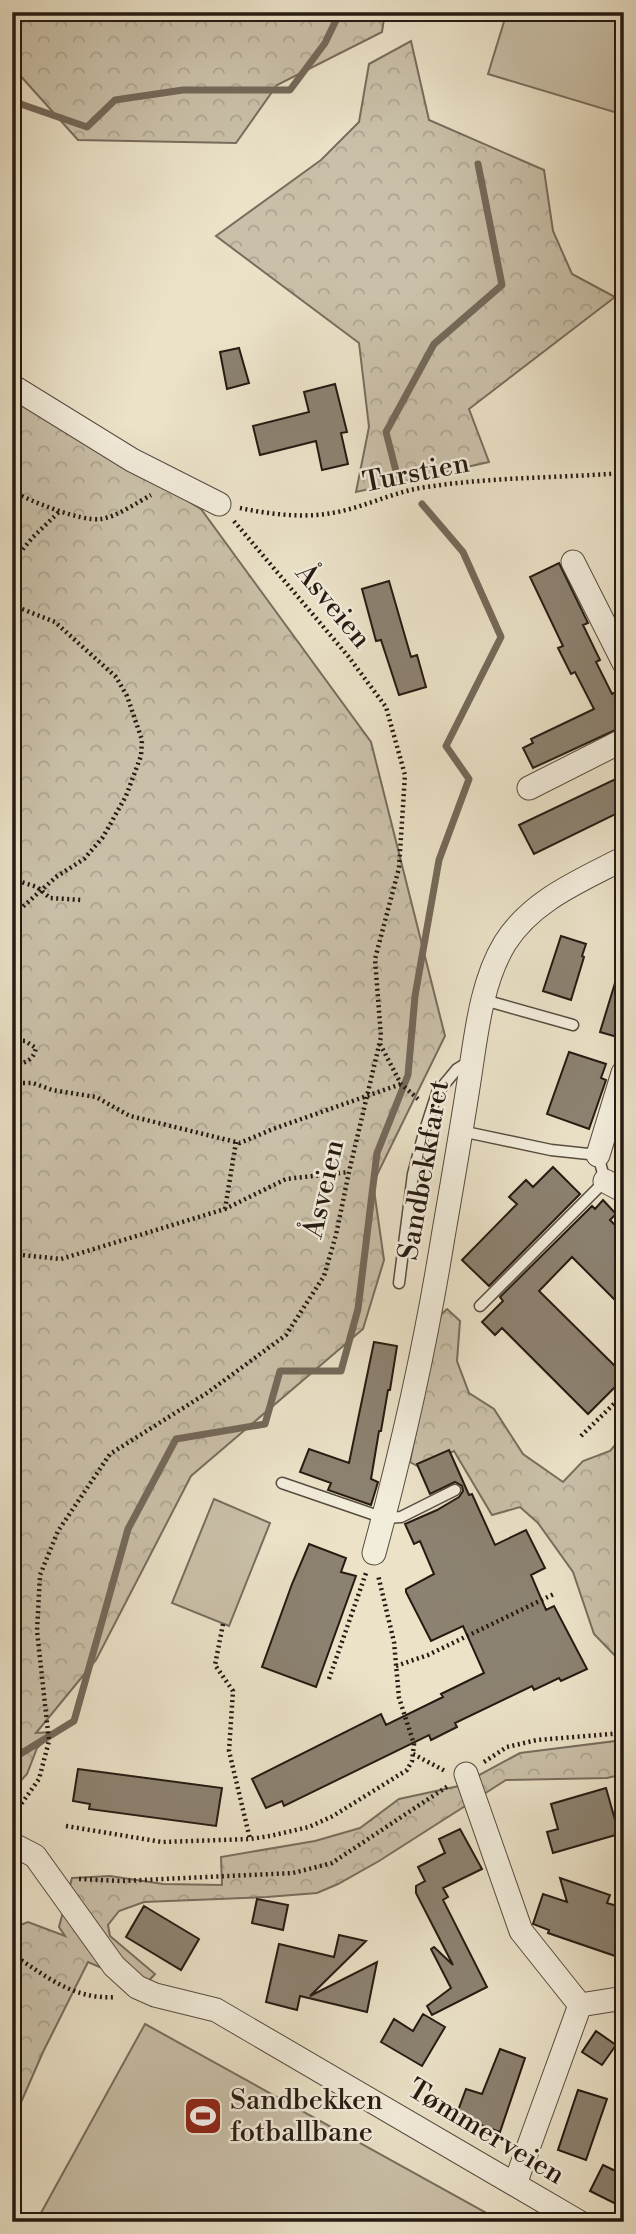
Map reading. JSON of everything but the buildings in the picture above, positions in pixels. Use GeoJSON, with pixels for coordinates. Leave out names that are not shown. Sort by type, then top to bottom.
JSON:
{"type":"FeatureCollection","features":[{"type":"Feature","properties":{"kind":"street"},"geometry":{"type":"LineString","coordinates":[[12,386],[132,460],[219,503]]}},
{"type":"Feature","properties":{"kind":"street"},"geometry":{"type":"LineString","coordinates":[[573,562],[624,663]]}},
{"type":"Feature","properties":{"kind":"street"},"geometry":{"type":"LineString","coordinates":[[529,788],[624,740]]}},
{"type":"Feature","properties":{"kind":"street","name":"Sandbekkfaret"},"geometry":{"type":"LineString","coordinates":[[374,1553],[428,1318],[472,1059],[493,970],[503,946],[518,923],[540,904],[624,858]]}},
{"type":"Feature","properties":{"kind":"street"},"geometry":{"type":"LineString","coordinates":[[598,1155],[623,1073]]}},
{"type":"Feature","properties":{"kind":"street"},"geometry":{"type":"LineString","coordinates":[[466,1774],[521,1931],[580,2005]]}},
{"type":"Feature","properties":{"kind":"street"},"geometry":{"type":"LineString","coordinates":[[12,1844],[35,1856],[114,1966],[146,1991]]}},
{"type":"Feature","properties":{"kind":"street","name":"Tømmerveien"},"geometry":{"type":"LineString","coordinates":[[146,1991],[216,2010],[579,2222]]}},
{"type":"Feature","properties":{"kind":"street"},"geometry":{"type":"LineString","coordinates":[[580,2005],[624,1998]]}},
{"type":"Feature","properties":{"kind":"street"},"geometry":{"type":"LineString","coordinates":[[515,2184],[580,2005]]}},
{"type":"Feature","properties":{"kind":"lane"},"geometry":{"type":"LineString","coordinates":[[484,1000],[573,1025]]}},
{"type":"Feature","properties":{"kind":"lane"},"geometry":{"type":"LineString","coordinates":[[399,1283],[414,1174],[424,1132],[437,1093],[457,1069],[472,1059]]}},
{"type":"Feature","properties":{"kind":"lane"},"geometry":{"type":"LineString","coordinates":[[461,1131],[551,1150],[598,1155],[615,1186],[480,1306]]}},
{"type":"Feature","properties":{"kind":"lane"},"geometry":{"type":"LineString","coordinates":[[282,1483],[384,1518],[401,1517],[455,1490]]}},
{"type":"Feature","properties":{"kind":"path","name":"Turstien"},"geometry":{"type":"LineString","coordinates":[[219,503],[263,513],[303,516],[340,512],[417,489],[481,481],[624,473]]}},
{"type":"Feature","properties":{"kind":"path"},"geometry":{"type":"LineString","coordinates":[[12,491],[31,502],[101,519],[155,492],[171,480]]}},
{"type":"Feature","properties":{"kind":"path","name":"Åsveien"},"geometry":{"type":"LineString","coordinates":[[12,1817],[39,1779],[49,1741],[37,1631],[40,1576],[58,1531],[110,1454],[207,1394],[286,1335],[324,1276],[380,1044],[375,959],[399,868],[405,775],[386,707],[348,656],[219,503]]}},
{"type":"Feature","properties":{"kind":"path"},"geometry":{"type":"LineString","coordinates":[[12,562],[60,510]]}},
{"type":"Feature","properties":{"kind":"path"},"geometry":{"type":"LineString","coordinates":[[12,605],[55,622],[117,677],[127,696],[142,740],[142,756],[126,796],[103,837],[84,859],[55,877],[17,912],[12,913]]}},
{"type":"Feature","properties":{"kind":"path"},"geometry":{"type":"LineString","coordinates":[[12,879],[37,887],[50,898],[82,900]]}},
{"type":"Feature","properties":{"kind":"path"},"geometry":{"type":"LineString","coordinates":[[12,1040],[25,1041],[36,1048],[34,1056],[28,1062],[12,1065]]}},
{"type":"Feature","properties":{"kind":"path"},"geometry":{"type":"LineString","coordinates":[[380,1044],[401,1084],[408,1090]]}},
{"type":"Feature","properties":{"kind":"path"},"geometry":{"type":"LineString","coordinates":[[12,1083],[33,1083],[52,1090],[96,1097],[130,1116],[240,1143],[401,1084]]}},
{"type":"Feature","properties":{"kind":"path"},"geometry":{"type":"LineString","coordinates":[[225,1209],[236,1142]]}},
{"type":"Feature","properties":{"kind":"path"},"geometry":{"type":"LineString","coordinates":[[12,1254],[61,1259],[225,1209],[286,1179],[349,1172]]}},
{"type":"Feature","properties":{"kind":"path"},"geometry":{"type":"LineString","coordinates":[[581,1436],[624,1394]]}},
{"type":"Feature","properties":{"kind":"path"},"geometry":{"type":"LineString","coordinates":[[66,1826],[162,1842],[250,1839],[309,1827],[333,1816],[407,1770],[414,1754],[414,1744],[399,1698],[390,1619],[374,1553]]}},
{"type":"Feature","properties":{"kind":"path"},"geometry":{"type":"LineString","coordinates":[[330,1679],[374,1553]]}},
{"type":"Feature","properties":{"kind":"path"},"geometry":{"type":"LineString","coordinates":[[396,1666],[428,1656],[556,1593]]}},
{"type":"Feature","properties":{"kind":"path"},"geometry":{"type":"LineString","coordinates":[[223,1623],[215,1665],[233,1690],[229,1751],[250,1839]]}},
{"type":"Feature","properties":{"kind":"path"},"geometry":{"type":"LineString","coordinates":[[466,1774],[507,1748],[537,1740],[624,1733]]}},
{"type":"Feature","properties":{"kind":"path"},"geometry":{"type":"LineString","coordinates":[[50,1877],[121,1881],[216,1877],[293,1872],[332,1863],[457,1780],[447,1771],[414,1754]]}},
{"type":"Feature","properties":{"kind":"path"},"geometry":{"type":"LineString","coordinates":[[12,1954],[67,1990],[100,1998],[146,1991]]}},
{"type":"Feature","properties":{"kind":"green space"},"geometry":{"type":"Polygon","coordinates":[[[12,12],[385,12],[382,32],[277,85],[236,143],[78,140],[17,72],[12,12]]]}},
{"type":"Feature","properties":{"kind":"green space"},"geometry":{"type":"Polygon","coordinates":[[[507,12],[624,12],[624,115],[488,74],[507,12]]]}},
{"type":"Feature","properties":{"kind":"green space"},"geometry":{"type":"Polygon","coordinates":[[[411,41],[429,120],[544,170],[553,231],[572,274],[615,297],[469,409],[489,462],[356,492],[369,427],[359,343],[216,236],[321,160],[359,122],[369,64],[411,41]]]}},
{"type":"Feature","properties":{"kind":"green space"},"geometry":{"type":"Polygon","coordinates":[[[12,396],[201,509],[371,742],[445,1036],[373,1183],[384,1260],[363,1329],[191,1476],[96,1660],[36,1733],[55,1732],[37,1748],[27,1774],[12,1790],[12,396]]]}},
{"type":"Feature","properties":{"kind":"green space"},"geometry":{"type":"Polygon","coordinates":[[[447,1309],[460,1321],[457,1361],[469,1393],[494,1409],[523,1454],[563,1482],[583,1461],[610,1451],[624,1435],[624,1665],[594,1634],[573,1572],[538,1523],[520,1507],[492,1515],[454,1451],[419,1467],[410,1462],[438,1317],[447,1309]]]}},
{"type":"Feature","properties":{"kind":"green space"},"geometry":{"type":"Polygon","coordinates":[[[214,1499],[270,1523],[229,1626],[172,1603],[214,1499]]]}},
{"type":"Feature","properties":{"kind":"green space"},"geometry":{"type":"Polygon","coordinates":[[[624,1740],[624,1774],[607,1778],[506,1780],[379,1861],[317,1893],[144,1902],[119,1911],[108,1925],[110,1936],[155,1974],[144,1986],[88,1962],[43,2052],[12,2123],[12,1928],[28,1922],[65,1936],[59,1927],[72,1878],[110,1876],[163,1884],[222,1885],[221,1857],[315,1841],[360,1828],[399,1799],[459,1786],[520,1753],[624,1740]]]}},
{"type":"Feature","properties":{"kind":"green space","name":"Sandbekken fotballbane"},"geometry":{"type":"Polygon","coordinates":[[[145,2024],[503,2222],[36,2222],[145,2024]]]}},
{"type":"Feature","properties":{"kind":"waterway"},"geometry":{"type":"LineString","coordinates":[[12,101],[87,127],[115,100],[183,90],[290,90],[325,43],[340,12]]}},
{"type":"Feature","properties":{"kind":"waterway"},"geometry":{"type":"LineString","coordinates":[[400,478],[386,432],[434,344],[502,285],[478,164]]}},
{"type":"Feature","properties":{"kind":"waterway"},"geometry":{"type":"LineString","coordinates":[[12,1759],[74,1721],[128,1529],[176,1439],[265,1424],[280,1371],[341,1371],[358,1309],[377,1153],[408,1075],[415,996],[439,860],[469,779],[446,746],[501,637],[463,552],[422,504]]}},
{"type":"Feature","properties":{"kind":"place","name":"Sandbekken fotballbane"},"geometry":{"type":"Point","coordinates":[203,2116]}}]}
